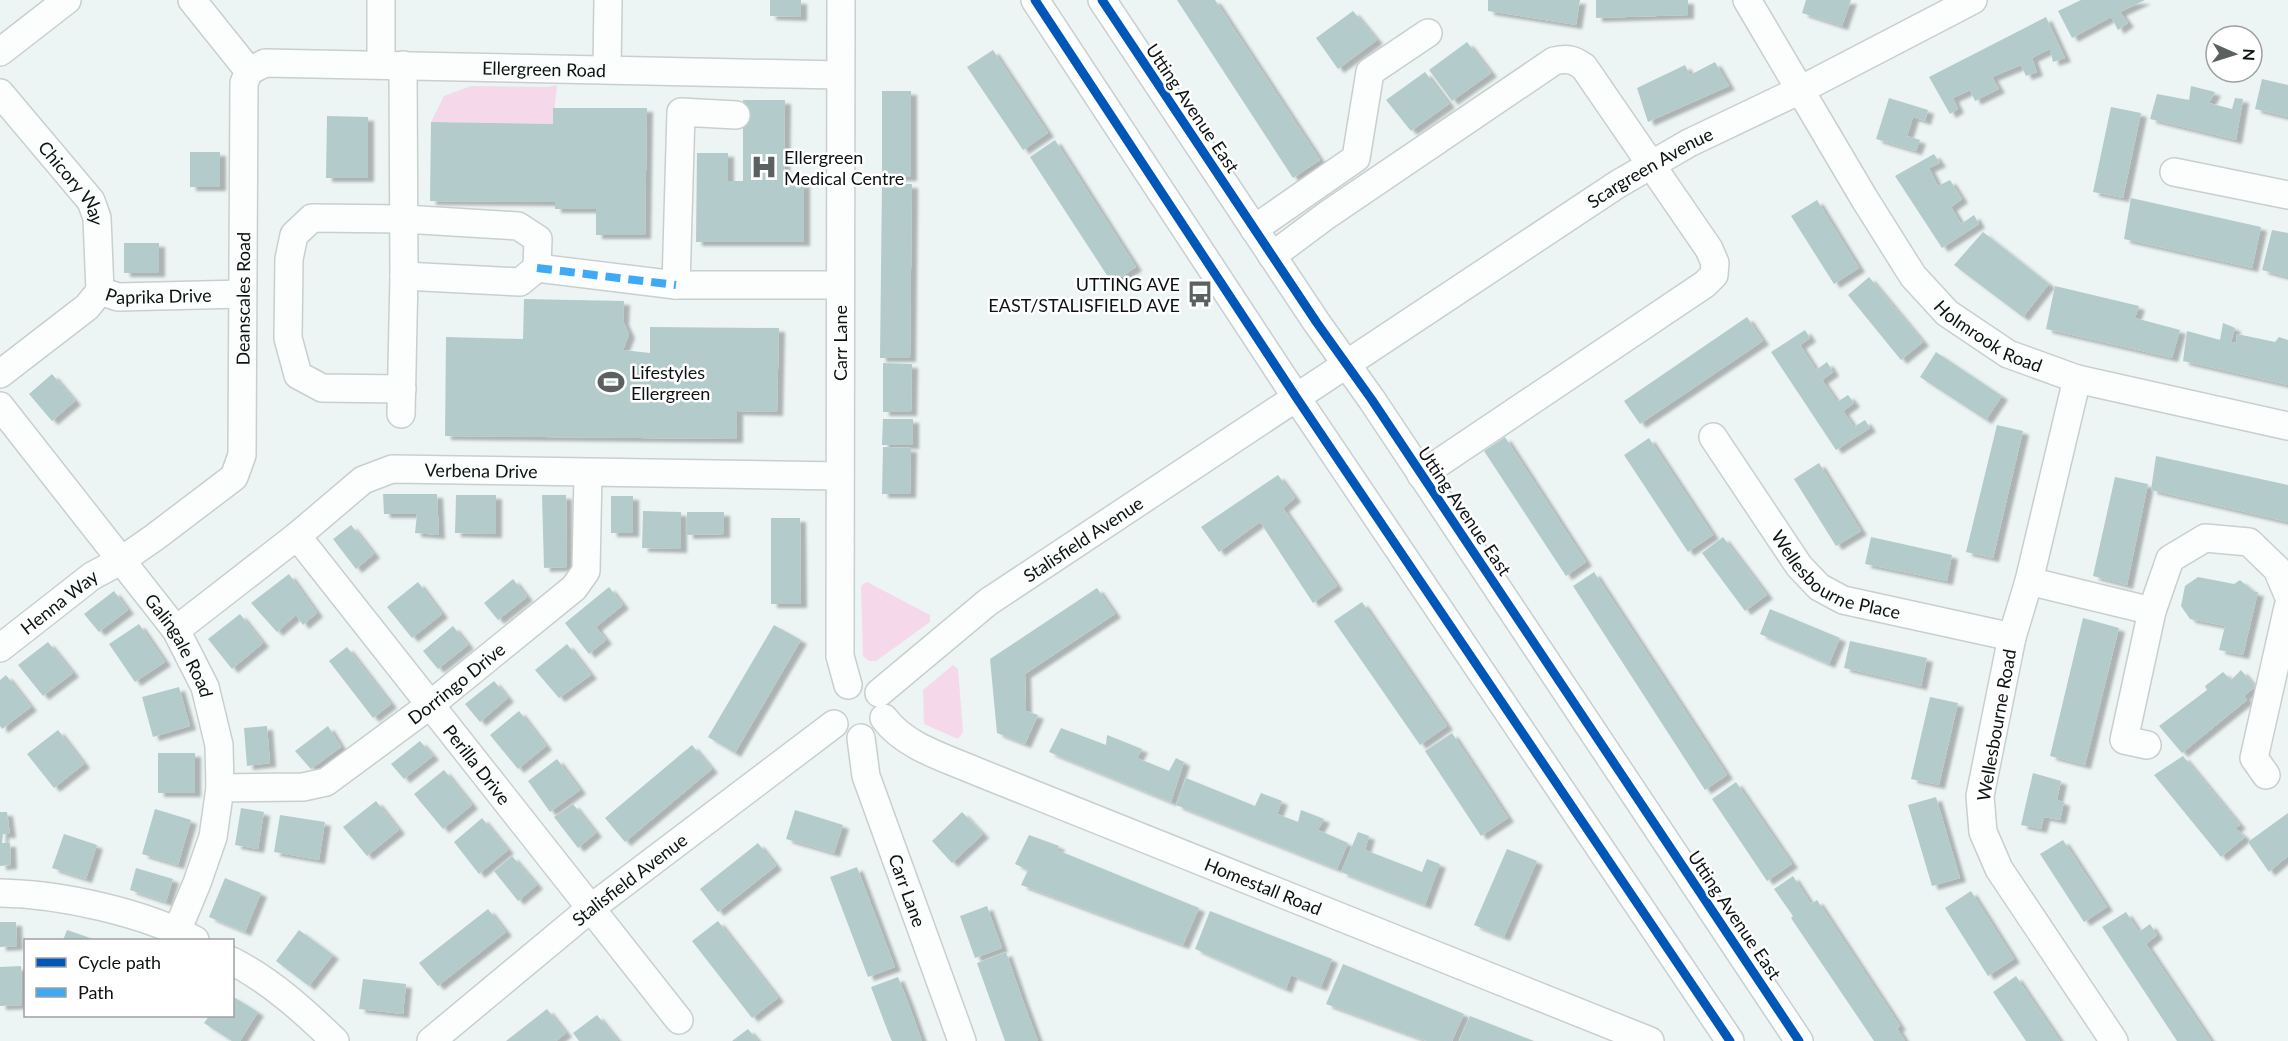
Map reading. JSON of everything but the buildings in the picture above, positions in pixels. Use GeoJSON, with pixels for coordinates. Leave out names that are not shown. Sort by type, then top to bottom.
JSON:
{"type":"FeatureCollection","features":[{"type":"Feature","properties":{"kind":"street"},"geometry":{"type":"LineString","coordinates":[[0,52],[67,0]]}},
{"type":"Feature","properties":{"kind":"street"},"geometry":{"type":"LineString","coordinates":[[192,0],[249,71]]}},
{"type":"Feature","properties":{"kind":"street"},"geometry":{"type":"LineString","coordinates":[[381,0],[392,65],[404,219],[401,401],[322,388],[298,375],[288,338],[288,270],[294,235],[312,218],[404,219],[518,226],[538,239],[537,268]]}},
{"type":"Feature","properties":{"kind":"street"},"geometry":{"type":"LineString","coordinates":[[607,69],[608,0]]}},
{"type":"Feature","properties":{"kind":"street","name":"Carr Lane"},"geometry":{"type":"LineString","coordinates":[[841,0],[840,656],[848,685]]}},
{"type":"Feature","properties":{"kind":"street"},"geometry":{"type":"LineString","coordinates":[[1035,0],[1296,397],[1727,1039]]}},
{"type":"Feature","properties":{"kind":"street","name":"Utting Avenue East"},"geometry":{"type":"LineString","coordinates":[[1102,0],[1272,256],[1372,400],[1799,1041]]}},
{"type":"Feature","properties":{"kind":"street","name":"Holmrook Road"},"geometry":{"type":"LineString","coordinates":[[1747,0],[1913,276],[1947,313],[2008,354],[2078,379],[2288,426]]}},
{"type":"Feature","properties":{"kind":"street","name":"Scargreen Avenue"},"geometry":{"type":"LineString","coordinates":[[1296,397],[1618,184],[1689,143],[1800,90],[1973,0]]}},
{"type":"Feature","properties":{"kind":"street"},"geometry":{"type":"LineString","coordinates":[[1254,229],[1356,158],[1370,72],[1428,33]]}},
{"type":"Feature","properties":{"kind":"street"},"geometry":{"type":"LineString","coordinates":[[1272,256],[1327,214],[1554,61],[1564,59],[1574,60],[1584,67],[1650,166],[1684,210],[1710,249],[1715,263],[1714,275],[1681,301],[1421,475]]}},
{"type":"Feature","properties":{"kind":"street","name":"Ellergreen Road"},"geometry":{"type":"LineString","coordinates":[[249,71],[265,63],[840,75]]}},
{"type":"Feature","properties":{"kind":"street","name":"Deanscales Road"},"geometry":{"type":"LineString","coordinates":[[122,560],[234,477],[242,455],[244,83],[249,71]]}},
{"type":"Feature","properties":{"kind":"street","name":"Chicory Way"},"geometry":{"type":"LineString","coordinates":[[0,93],[91,201],[97,218],[99,291]]}},
{"type":"Feature","properties":{"kind":"street"},"geometry":{"type":"LineString","coordinates":[[676,285],[681,112],[736,115]]}},
{"type":"Feature","properties":{"kind":"street"},"geometry":{"type":"LineString","coordinates":[[2174,172],[2288,195]]}},
{"type":"Feature","properties":{"kind":"street"},"geometry":{"type":"LineString","coordinates":[[404,276],[520,282],[537,268],[676,285],[839,285]]}},
{"type":"Feature","properties":{"kind":"street","name":"Paprika Drive"},"geometry":{"type":"LineString","coordinates":[[0,374],[87,307],[99,291],[118,297],[242,294]]}},
{"type":"Feature","properties":{"kind":"street","name":"Wellesbourne Road"},"geometry":{"type":"LineString","coordinates":[[2078,379],[2029,582],[2012,637],[1980,796],[1983,832],[1999,869],[2114,1041]]}},
{"type":"Feature","properties":{"kind":"street","name":"Stalisfield Avenue"},"geometry":{"type":"LineString","coordinates":[[861,738],[875,731],[881,706],[988,602],[1296,397]]}},
{"type":"Feature","properties":{"kind":"street","name":"Galingale Road"},"geometry":{"type":"LineString","coordinates":[[0,406],[176,630],[205,687],[219,745],[220,788],[213,837],[197,883],[186,936]]}},
{"type":"Feature","properties":{"kind":"street","name":"Wellesbourne Place"},"geometry":{"type":"LineString","coordinates":[[1713,437],[1799,566],[1819,587],[1843,600],[2012,637]]}},
{"type":"Feature","properties":{"kind":"street","name":"Verbena Drive"},"geometry":{"type":"LineString","coordinates":[[176,630],[297,536],[363,480],[392,469],[840,476]]}},
{"type":"Feature","properties":{"kind":"street","name":"Dorringo Drive"},"geometry":{"type":"LineString","coordinates":[[220,788],[303,787],[326,782],[430,705],[574,588],[586,571],[588,473]]}},
{"type":"Feature","properties":{"kind":"street","name":"Perilla Drive"},"geometry":{"type":"LineString","coordinates":[[297,536],[679,1020]]}},
{"type":"Feature","properties":{"kind":"street"},"geometry":{"type":"LineString","coordinates":[[2147,746],[2124,740],[2152,611],[2170,559],[2205,538],[2249,542],[2277,569],[2288,595]]}},
{"type":"Feature","properties":{"kind":"street","name":"Henna Way"},"geometry":{"type":"LineString","coordinates":[[0,648],[92,576],[122,560]]}},
{"type":"Feature","properties":{"kind":"street"},"geometry":{"type":"LineString","coordinates":[[2029,582],[2152,611]]}},
{"type":"Feature","properties":{"kind":"street"},"geometry":{"type":"LineString","coordinates":[[2266,775],[2254,758],[2288,607]]}},
{"type":"Feature","properties":{"kind":"street"},"geometry":{"type":"LineString","coordinates":[[861,738],[845,735],[834,724],[830,706],[840,689],[848,685],[865,684],[881,706]]}},
{"type":"Feature","properties":{"kind":"street","name":"Homestall Road"},"geometry":{"type":"LineString","coordinates":[[881,706],[891,729],[903,738],[978,772],[1650,1041]]}},
{"type":"Feature","properties":{"kind":"street","name":"Stalisfield Avenue"},"geometry":{"type":"LineString","coordinates":[[431,1041],[591,908],[834,724]]}},
{"type":"Feature","properties":{"kind":"street","name":"Carr Lane"},"geometry":{"type":"LineString","coordinates":[[861,738],[866,776],[962,1041]]}},
{"type":"Feature","properties":{"kind":"street"},"geometry":{"type":"LineString","coordinates":[[0,893],[79,901],[186,936]]}},
{"type":"Feature","properties":{"kind":"street"},"geometry":{"type":"LineString","coordinates":[[234,961],[301,1009],[335,1041]]}},
{"type":"Feature","properties":{"kind":"shaded area"},"geometry":{"type":"Polygon","coordinates":[[[557,85],[553,124],[431,122],[444,96],[471,86],[548,87],[557,85]]]}},
{"type":"Feature","properties":{"kind":"shaded area"},"geometry":{"type":"Polygon","coordinates":[[[867,582],[930,615],[930,622],[876,661],[869,661],[863,656],[861,588],[867,582]]]}},
{"type":"Feature","properties":{"kind":"shaded area"},"geometry":{"type":"Polygon","coordinates":[[[953,665],[958,669],[963,732],[958,739],[924,724],[923,690],[953,665]]]}},
{"type":"Feature","properties":{"kind":"marked path"},"geometry":{"type":"LineString","coordinates":[[537,268],[676,285]]}},
{"type":"Feature","properties":{"kind":"cycle path"},"geometry":{"type":"LineString","coordinates":[[1035,0],[1296,397],[1730,1041]]}},
{"type":"Feature","properties":{"kind":"cycle path"},"geometry":{"type":"LineString","coordinates":[[1102,0],[1317,323],[1372,400],[1799,1041]]}},
{"type":"Feature","properties":{"kind":"place","name":"Ellergreen Medical Centre"},"geometry":{"type":"Point","coordinates":[764,167]}},
{"type":"Feature","properties":{"kind":"place","name":"UTTING AVE EAST/STALISFIELD AVE"},"geometry":{"type":"Point","coordinates":[1200,294]}},
{"type":"Feature","properties":{"kind":"place","name":"Lifestyles Ellergreen"},"geometry":{"type":"Point","coordinates":[611,382]}}]}
